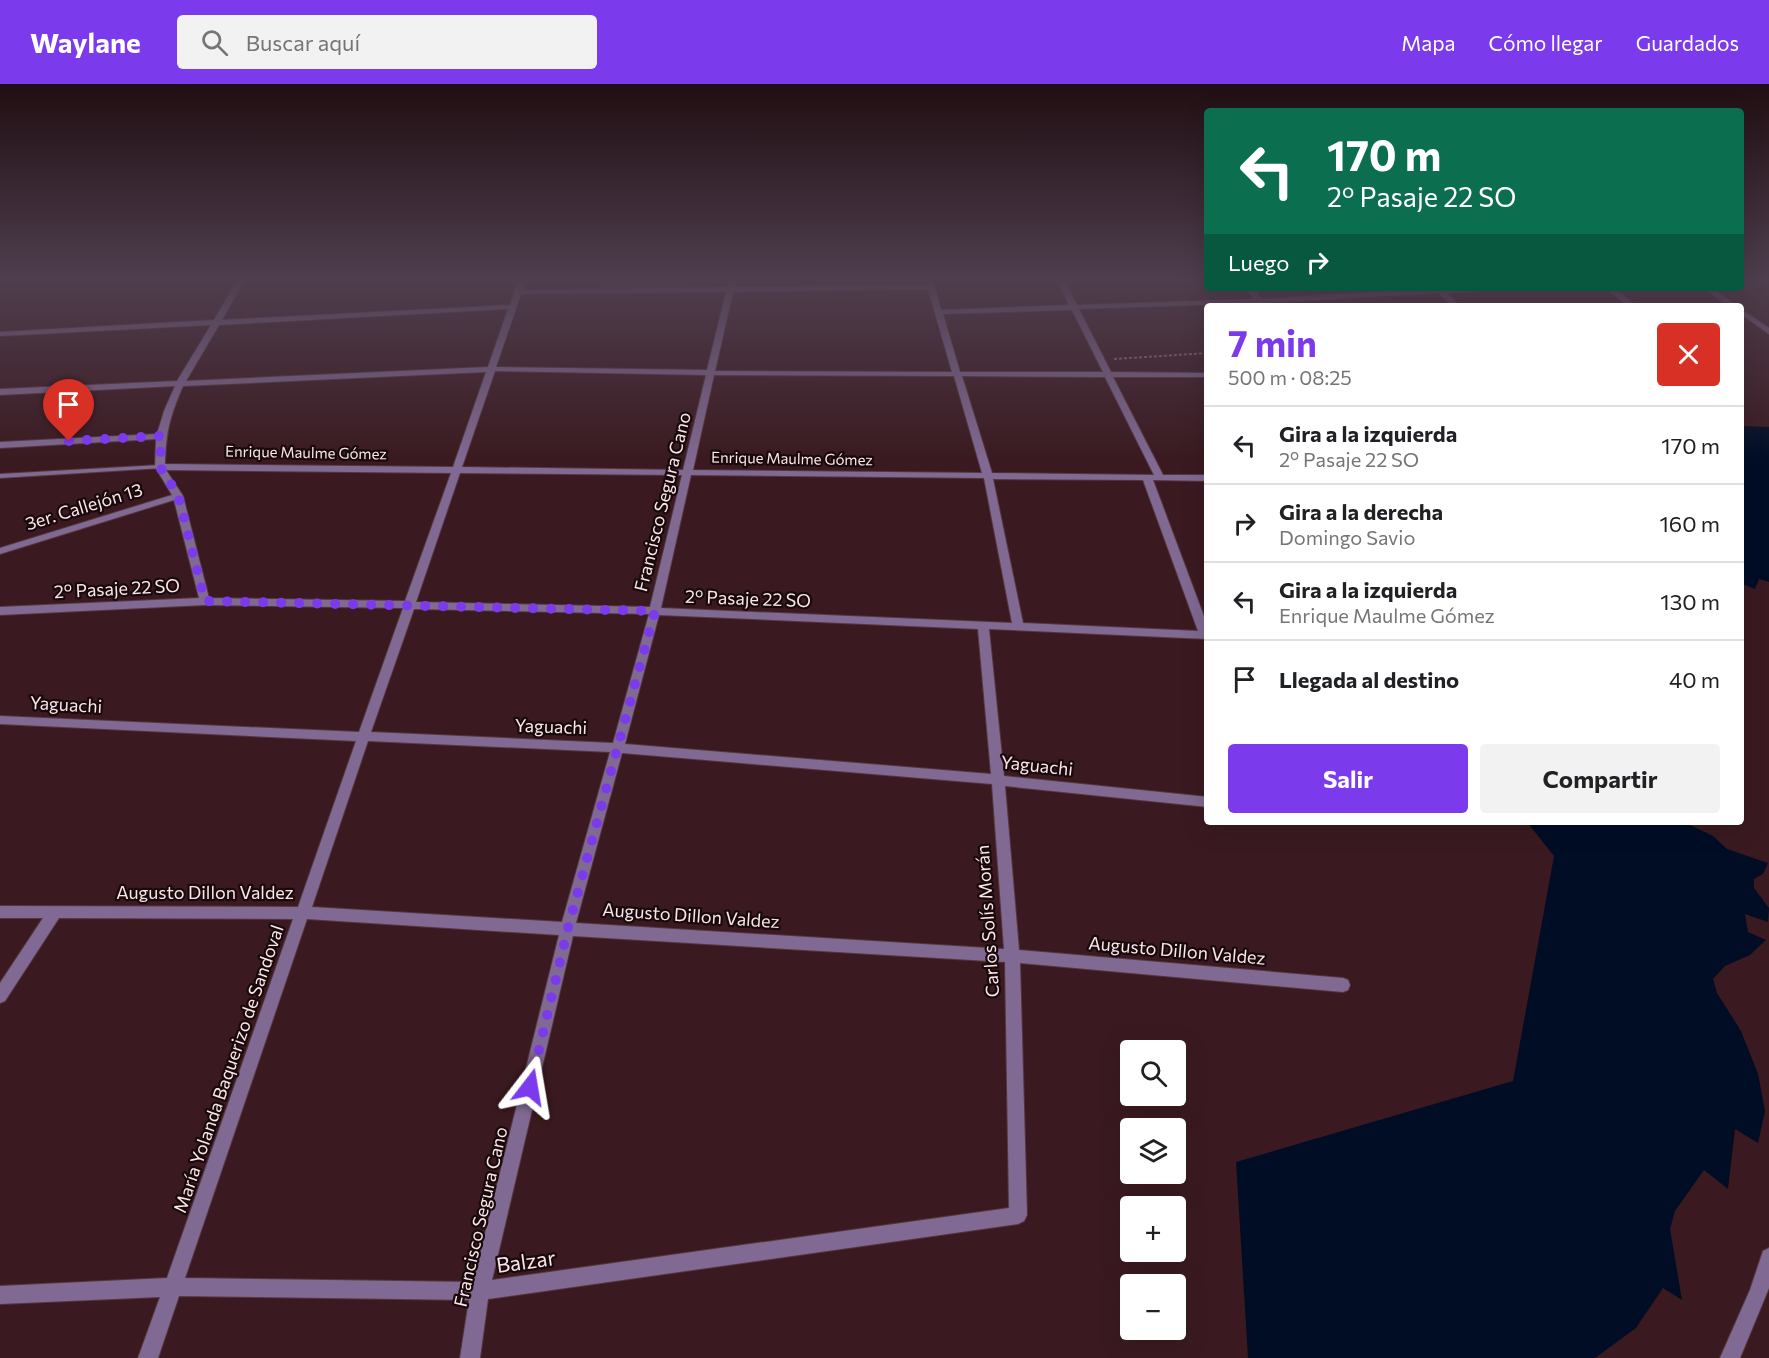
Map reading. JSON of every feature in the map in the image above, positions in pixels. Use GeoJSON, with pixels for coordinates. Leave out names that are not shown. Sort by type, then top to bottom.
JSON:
{"type":"FeatureCollection","features":[{"type":"Feature","properties":{"kind":"street"},"geometry":{"type":"LineString","coordinates":[[205,601],[178,495],[160,467],[161,436],[168,411],[181,382],[206,340]]}},
{"type":"Feature","properties":{"kind":"street","name":"María Yolanda Baquerizo de Sandoval"},"geometry":{"type":"LineString","coordinates":[[148,1358],[501,340]]}},
{"type":"Feature","properties":{"kind":"street","name":"Francisco Segura Cano"},"geometry":{"type":"LineString","coordinates":[[470,1358],[480,1291],[568,928],[655,611],[719,340]]}},
{"type":"Feature","properties":{"kind":"street"},"geometry":{"type":"LineString","coordinates":[[948,340],[988,476],[1018,627]]}},
{"type":"Feature","properties":{"kind":"street"},"geometry":{"type":"LineString","coordinates":[[1091,340],[1160,478]]}},
{"type":"Feature","properties":{"kind":"street"},"geometry":{"type":"LineString","coordinates":[[0,392],[492,369],[712,373],[1204,375]]}},
{"type":"Feature","properties":{"kind":"street"},"geometry":{"type":"LineString","coordinates":[[0,445],[161,436]]}},
{"type":"Feature","properties":{"kind":"street","name":"Enrique Maulme Gómez"},"geometry":{"type":"LineString","coordinates":[[160,467],[1204,478]]}},
{"type":"Feature","properties":{"kind":"street"},"geometry":{"type":"LineString","coordinates":[[1147,477],[1204,630]]}},
{"type":"Feature","properties":{"kind":"street","name":"3er. Callejón 13"},"geometry":{"type":"LineString","coordinates":[[0,551],[178,495]]}},
{"type":"Feature","properties":{"kind":"street","name":"2º Pasaje 22 SO"},"geometry":{"type":"LineString","coordinates":[[0,611],[205,601],[410,605],[655,611],[1204,635]]}},
{"type":"Feature","properties":{"kind":"street","name":"Carlos Solís Morán"},"geometry":{"type":"LineString","coordinates":[[983,625],[1012,956],[1018,1215]]}},
{"type":"Feature","properties":{"kind":"street","name":"Yaguachi"},"geometry":{"type":"LineString","coordinates":[[0,720],[619,747],[998,780],[1204,802]]}},
{"type":"Feature","properties":{"kind":"street","name":"Augusto Dillon Valdez"},"geometry":{"type":"LineString","coordinates":[[0,912],[303,913],[1012,956],[1343,985]]}},
{"type":"Feature","properties":{"kind":"street"},"geometry":{"type":"LineString","coordinates":[[0,996],[55,912]]}},
{"type":"Feature","properties":{"kind":"street","name":"Balzar"},"geometry":{"type":"LineString","coordinates":[[0,1295],[173,1287],[480,1291],[1018,1215]]}},
{"type":"Feature","properties":{"kind":"street"},"geometry":{"type":"LineString","coordinates":[[1730,1358],[1759,1290],[1769,1257]]}},
{"type":"Feature","properties":{"kind":"lane"},"geometry":{"type":"LineString","coordinates":[[0,476],[160,467]]}},
{"type":"Feature","properties":{"kind":"path"},"geometry":{"type":"LineString","coordinates":[[1101,360],[1204,352]]}},
{"type":"Feature","properties":{"kind":"water"},"geometry":{"type":"Polygon","coordinates":[[[1744,426],[1769,427],[1769,582],[1759,579],[1755,589],[1744,585],[1744,426]]]}},
{"type":"Feature","properties":{"kind":"water"},"geometry":{"type":"Polygon","coordinates":[[[1529,825],[1690,825],[1713,836],[1727,849],[1768,863],[1763,874],[1754,879],[1754,888],[1769,908],[1768,922],[1745,914],[1748,932],[1766,940],[1750,955],[1725,966],[1713,979],[1717,993],[1741,1031],[1758,1074],[1765,1111],[1758,1143],[1735,1129],[1728,1189],[1704,1170],[1675,1211],[1670,1229],[1682,1300],[1663,1288],[1636,1328],[1595,1358],[1248,1358],[1236,1162],[1513,1081],[1554,856],[1529,825]]]}},
{"type":"Feature","properties":{"kind":"route"},"geometry":{"type":"LineString","coordinates":[[69,441],[161,436],[160,467],[178,495],[205,601],[655,611],[568,928],[530,1087]]}}]}
